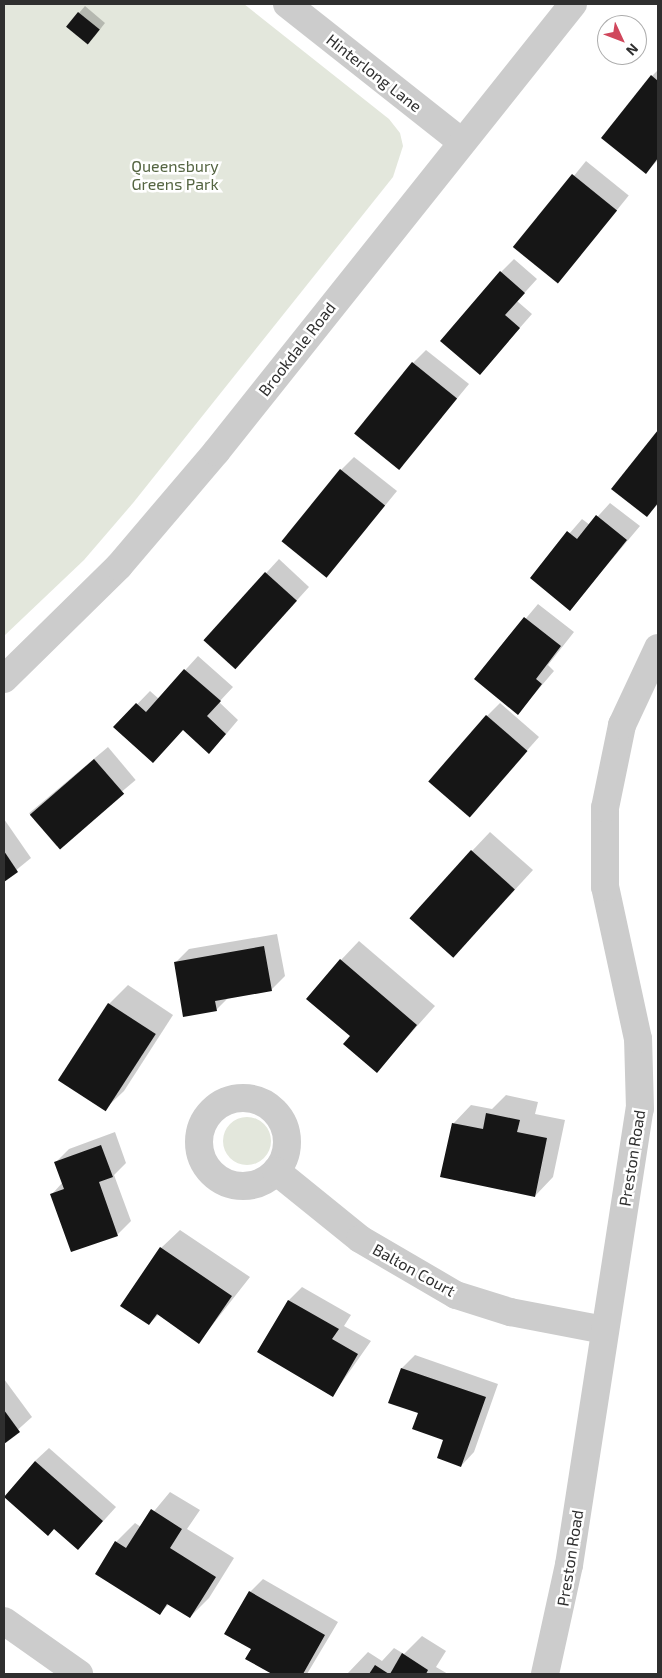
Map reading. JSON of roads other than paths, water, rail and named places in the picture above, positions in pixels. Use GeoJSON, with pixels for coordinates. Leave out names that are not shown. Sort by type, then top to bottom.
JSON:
{"type":"FeatureCollection","features":[{"type":"Feature","properties":{"kind":"street","name":"Hinterlong Lane"},"geometry":{"type":"LineString","coordinates":[[287,4],[462,142]]}},
{"type":"Feature","properties":{"kind":"street","name":"Brookdale Road"},"geometry":{"type":"LineString","coordinates":[[4,679],[119,566],[216,452],[573,4]]}},
{"type":"Feature","properties":{"kind":"street","name":"Preston Road"},"geometry":{"type":"LineString","coordinates":[[544,1674],[566,1582],[640,1109],[641,1069],[605,887],[606,808],[622,725],[658,648]]}},
{"type":"Feature","properties":{"kind":"street","name":"Balton Court"},"geometry":{"type":"LineString","coordinates":[[276,1171],[360,1239],[456,1294],[510,1312],[604,1330]]}},
{"type":"Feature","properties":{"kind":"street"},"geometry":{"type":"LineString","coordinates":[[4,1621],[79,1674]]}},
{"type":"Feature","properties":{"kind":"park label","name":"Queensbury Greens Park"},"geometry":{"type":"Point","coordinates":[175,175]}}]}
